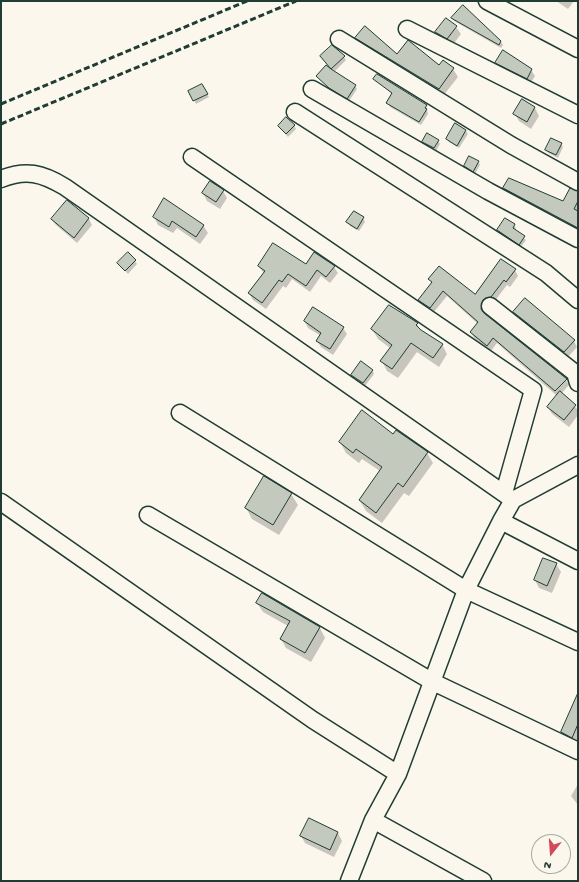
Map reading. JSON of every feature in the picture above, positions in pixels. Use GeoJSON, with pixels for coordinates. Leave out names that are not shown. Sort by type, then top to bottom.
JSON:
{"type":"FeatureCollection","features":[{"type":"Feature","properties":{"kind":"street"},"geometry":{"type":"LineString","coordinates":[[487,1],[578,49]]}},
{"type":"Feature","properties":{"kind":"street"},"geometry":{"type":"LineString","coordinates":[[407,29],[578,116]]}},
{"type":"Feature","properties":{"kind":"street"},"geometry":{"type":"LineString","coordinates":[[339,40],[511,145],[578,182]]}},
{"type":"Feature","properties":{"kind":"street"},"geometry":{"type":"LineString","coordinates":[[312,89],[488,191],[578,239]]}},
{"type":"Feature","properties":{"kind":"street"},"geometry":{"type":"LineString","coordinates":[[295,112],[546,273],[578,300]]}},
{"type":"Feature","properties":{"kind":"street"},"geometry":{"type":"LineString","coordinates":[[192,157],[533,390],[509,496],[501,521],[466,590],[398,774],[373,820],[349,881]]}},
{"type":"Feature","properties":{"kind":"street"},"geometry":{"type":"LineString","coordinates":[[1,179],[12,175],[31,173],[50,178],[65,187],[509,496]]}},
{"type":"Feature","properties":{"kind":"street"},"geometry":{"type":"LineString","coordinates":[[490,306],[575,373],[578,383]]}},
{"type":"Feature","properties":{"kind":"street"},"geometry":{"type":"LineString","coordinates":[[180,413],[466,590],[577,640]]}},
{"type":"Feature","properties":{"kind":"street"},"geometry":{"type":"LineString","coordinates":[[509,496],[578,465]]}},
{"type":"Feature","properties":{"kind":"street"},"geometry":{"type":"LineString","coordinates":[[1,502],[313,720],[398,774]]}},
{"type":"Feature","properties":{"kind":"street"},"geometry":{"type":"LineString","coordinates":[[148,515],[433,682],[578,751]]}},
{"type":"Feature","properties":{"kind":"street"},"geometry":{"type":"LineString","coordinates":[[501,521],[578,561]]}},
{"type":"Feature","properties":{"kind":"street"},"geometry":{"type":"LineString","coordinates":[[373,820],[482,881]]}},
{"type":"Feature","properties":{"kind":"building"},"geometry":{"type":"Polygon","coordinates":[[[463,5],[501,41],[499,45],[451,18],[463,5]]]}},
{"type":"Feature","properties":{"kind":"building"},"geometry":{"type":"Polygon","coordinates":[[[446,18],[457,26],[447,39],[435,32],[446,18]]]}},
{"type":"Feature","properties":{"kind":"building"},"geometry":{"type":"Polygon","coordinates":[[[365,26],[397,54],[408,40],[439,65],[443,60],[454,68],[439,89],[355,38],[365,26]]]}},
{"type":"Feature","properties":{"kind":"building"},"geometry":{"type":"Polygon","coordinates":[[[332,45],[345,56],[331,69],[320,56],[332,45]]]}},
{"type":"Feature","properties":{"kind":"building"},"geometry":{"type":"Polygon","coordinates":[[[503,50],[532,69],[527,79],[495,63],[503,50]]]}},
{"type":"Feature","properties":{"kind":"building"},"geometry":{"type":"Polygon","coordinates":[[[326,65],[356,85],[347,99],[329,88],[316,76],[326,65]]]}},
{"type":"Feature","properties":{"kind":"building"},"geometry":{"type":"Polygon","coordinates":[[[377,74],[427,105],[425,108],[427,109],[419,122],[386,103],[392,93],[373,79],[377,74]]]}},
{"type":"Feature","properties":{"kind":"building"},"geometry":{"type":"Polygon","coordinates":[[[202,84],[208,94],[193,101],[188,91],[202,84]]]}},
{"type":"Feature","properties":{"kind":"building"},"geometry":{"type":"Polygon","coordinates":[[[522,99],[535,107],[527,122],[513,114],[522,99]]]}},
{"type":"Feature","properties":{"kind":"building"},"geometry":{"type":"Polygon","coordinates":[[[286,117],[295,125],[286,134],[278,126],[286,117]]]}},
{"type":"Feature","properties":{"kind":"building"},"geometry":{"type":"Polygon","coordinates":[[[455,123],[466,130],[457,146],[446,139],[455,123]]]}},
{"type":"Feature","properties":{"kind":"building"},"geometry":{"type":"Polygon","coordinates":[[[427,133],[439,140],[434,148],[422,142],[427,133]]]}},
{"type":"Feature","properties":{"kind":"building"},"geometry":{"type":"Polygon","coordinates":[[[551,138],[562,143],[556,155],[545,150],[551,138]]]}},
{"type":"Feature","properties":{"kind":"building"},"geometry":{"type":"Polygon","coordinates":[[[469,156],[479,161],[473,172],[464,166],[469,156]]]}},
{"type":"Feature","properties":{"kind":"building"},"geometry":{"type":"Polygon","coordinates":[[[509,178],[563,201],[570,188],[578,191],[578,201],[574,209],[578,211],[578,228],[503,188],[509,178]]]}},
{"type":"Feature","properties":{"kind":"building"},"geometry":{"type":"Polygon","coordinates":[[[210,181],[224,190],[216,202],[202,193],[210,181]]]}},
{"type":"Feature","properties":{"kind":"building"},"geometry":{"type":"Polygon","coordinates":[[[164,198],[204,225],[196,237],[172,221],[169,227],[153,217],[164,198]]]}},
{"type":"Feature","properties":{"kind":"building"},"geometry":{"type":"Polygon","coordinates":[[[67,200],[89,218],[74,238],[51,219],[67,200]]]}},
{"type":"Feature","properties":{"kind":"building"},"geometry":{"type":"Polygon","coordinates":[[[354,211],[364,217],[357,229],[346,222],[354,211]]]}},
{"type":"Feature","properties":{"kind":"building"},"geometry":{"type":"Polygon","coordinates":[[[505,218],[515,224],[513,228],[525,236],[519,245],[497,230],[505,218]]]}},
{"type":"Feature","properties":{"kind":"building"},"geometry":{"type":"Polygon","coordinates":[[[273,243],[306,264],[314,252],[335,266],[326,277],[317,270],[306,286],[288,274],[282,282],[279,280],[262,303],[248,293],[265,271],[258,266],[273,243]]]}},
{"type":"Feature","properties":{"kind":"building"},"geometry":{"type":"Polygon","coordinates":[[[128,252],[136,260],[125,271],[117,263],[128,252]]]}},
{"type":"Feature","properties":{"kind":"building"},"geometry":{"type":"Polygon","coordinates":[[[501,259],[516,269],[506,282],[504,280],[491,297],[483,300],[481,309],[484,313],[567,379],[555,391],[493,338],[487,346],[470,332],[478,322],[443,291],[430,308],[418,300],[432,282],[428,279],[439,266],[475,294],[501,259]]]}},
{"type":"Feature","properties":{"kind":"building"},"geometry":{"type":"Polygon","coordinates":[[[525,298],[575,340],[564,352],[513,312],[525,298]]]}},
{"type":"Feature","properties":{"kind":"building"},"geometry":{"type":"Polygon","coordinates":[[[389,305],[418,323],[416,325],[421,330],[443,344],[433,358],[411,343],[392,369],[380,361],[392,345],[371,329],[389,305]]]}},
{"type":"Feature","properties":{"kind":"building"},"geometry":{"type":"Polygon","coordinates":[[[313,307],[344,327],[330,349],[316,341],[321,333],[304,321],[313,307]]]}},
{"type":"Feature","properties":{"kind":"building"},"geometry":{"type":"Polygon","coordinates":[[[361,361],[373,370],[363,383],[351,375],[361,361]]]}},
{"type":"Feature","properties":{"kind":"building"},"geometry":{"type":"Polygon","coordinates":[[[560,391],[576,405],[564,420],[547,407],[560,391]]]}},
{"type":"Feature","properties":{"kind":"building"},"geometry":{"type":"Polygon","coordinates":[[[362,410],[393,434],[396,430],[428,452],[403,487],[398,483],[376,513],[359,500],[382,467],[356,449],[353,453],[339,442],[362,410]]]}},
{"type":"Feature","properties":{"kind":"building"},"geometry":{"type":"Polygon","coordinates":[[[264,476],[292,493],[273,525],[245,508],[264,476]]]}},
{"type":"Feature","properties":{"kind":"building"},"geometry":{"type":"Polygon","coordinates":[[[543,558],[557,563],[547,586],[534,580],[543,558]]]}},
{"type":"Feature","properties":{"kind":"building"},"geometry":{"type":"Polygon","coordinates":[[[262,593],[320,627],[305,653],[280,639],[290,621],[256,603],[262,593]]]}},
{"type":"Feature","properties":{"kind":"building"},"geometry":{"type":"Polygon","coordinates":[[[578,693],[578,724],[572,738],[561,732],[578,693]]]}},
{"type":"Feature","properties":{"kind":"building"},"geometry":{"type":"Polygon","coordinates":[[[309,818],[338,832],[330,850],[300,836],[309,818]]]}},
{"type":"Feature","properties":{"kind":"railway"},"geometry":{"type":"LineString","coordinates":[[1,104],[247,1]]}},
{"type":"Feature","properties":{"kind":"railway"},"geometry":{"type":"LineString","coordinates":[[1,124],[296,1]]}}]}
